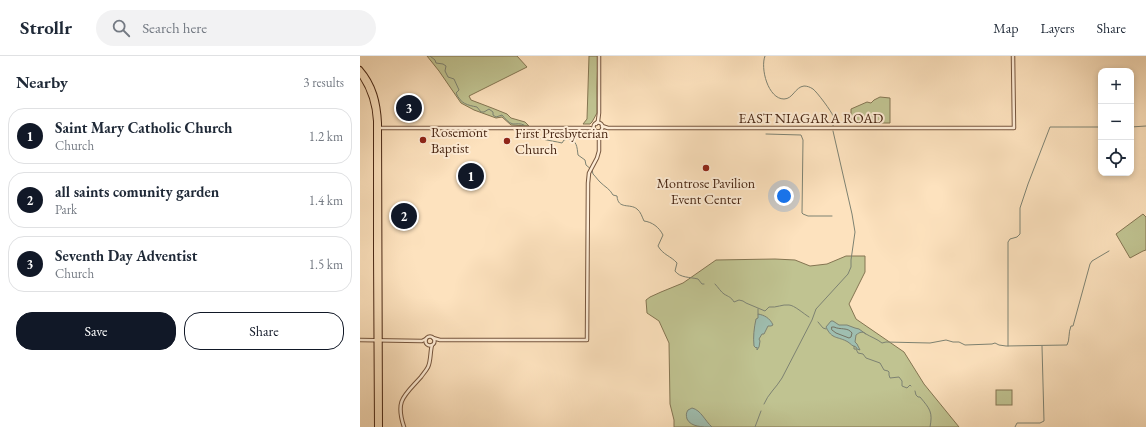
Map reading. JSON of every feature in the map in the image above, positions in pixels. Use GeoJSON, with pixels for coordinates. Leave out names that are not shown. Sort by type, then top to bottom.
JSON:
{"type":"FeatureCollection","features":[{"type":"Feature","properties":{"kind":"highway"},"geometry":{"type":"LineString","coordinates":[[360,69],[370,83],[376,97],[378,108],[376,254],[380,427]]}},
{"type":"Feature","properties":{"kind":"highway"},"geometry":{"type":"LineString","coordinates":[[360,74],[368,86],[372,97],[378,128]]}},
{"type":"Feature","properties":{"kind":"highway"},"geometry":{"type":"LineString","coordinates":[[377,427],[378,340]]}},
{"type":"Feature","properties":{"kind":"street"},"geometry":{"type":"LineString","coordinates":[[360,340],[422,340],[429,337],[440,340],[587,340],[588,183],[591,169],[599,151],[599,138],[602,125],[599,119],[599,56]]}},
{"type":"Feature","properties":{"kind":"street","name":"EAST NIAGARA ROAD"},"geometry":{"type":"LineString","coordinates":[[601,131],[608,128],[1014,128],[1013,56]]}},
{"type":"Feature","properties":{"kind":"street"},"geometry":{"type":"LineString","coordinates":[[599,113],[598,121],[594,127],[599,138]]}},
{"type":"Feature","properties":{"kind":"street"},"geometry":{"type":"LineString","coordinates":[[585,128],[599,123],[602,125]]}},
{"type":"Feature","properties":{"kind":"street","name":"EAST NIAGARA ROAD"},"geometry":{"type":"LineString","coordinates":[[602,125],[608,128]]}},
{"type":"Feature","properties":{"kind":"street"},"geometry":{"type":"LineString","coordinates":[[378,128],[585,128],[601,131]]}},
{"type":"Feature","properties":{"kind":"street"},"geometry":{"type":"LineString","coordinates":[[404,427],[400,416],[401,403],[405,395],[428,367],[430,354],[435,342],[434,338]]}},
{"type":"Feature","properties":{"kind":"street"},"geometry":{"type":"LineString","coordinates":[[426,339],[429,344],[430,354]]}},
{"type":"Feature","properties":{"kind":"street"},"geometry":{"type":"LineString","coordinates":[[422,340],[429,344],[440,340]]}},
{"type":"Feature","properties":{"kind":"green space"},"geometry":{"type":"Polygon","coordinates":[[[427,56],[517,56],[527,67],[469,96],[471,100],[507,114],[511,118],[525,122],[529,126],[511,125],[502,117],[496,118],[474,110],[461,103],[427,56]]]}},
{"type":"Feature","properties":{"kind":"green space"},"geometry":{"type":"Polygon","coordinates":[[[589,56],[598,56],[597,113],[590,124],[583,124],[587,119],[589,56]]]}},
{"type":"Feature","properties":{"kind":"green space"},"geometry":{"type":"Polygon","coordinates":[[[880,97],[890,98],[890,123],[851,123],[851,109],[867,102],[871,103],[880,97]]]}},
{"type":"Feature","properties":{"kind":"green space"},"geometry":{"type":"Polygon","coordinates":[[[399,209],[408,209],[408,224],[402,224],[399,209]]]}},
{"type":"Feature","properties":{"kind":"green space"},"geometry":{"type":"Polygon","coordinates":[[[1143,214],[1146,217],[1146,250],[1130,258],[1116,234],[1143,214]]]}},
{"type":"Feature","properties":{"kind":"green space"},"geometry":{"type":"Polygon","coordinates":[[[846,256],[865,256],[865,272],[849,304],[856,319],[904,352],[924,384],[959,427],[674,427],[670,404],[669,343],[659,321],[647,313],[646,300],[683,283],[716,260],[795,260],[810,266],[827,264],[846,256]]]}},
{"type":"Feature","properties":{"kind":"green space"},"geometry":{"type":"Polygon","coordinates":[[[996,390],[1012,390],[1012,405],[996,405],[996,390]]]}},
{"type":"Feature","properties":{"kind":"water"},"geometry":{"type":"Polygon","coordinates":[[[758,314],[767,317],[773,325],[768,326],[764,334],[762,334],[759,339],[759,347],[757,350],[757,347],[756,348],[754,346],[754,336],[755,322],[758,318],[758,314]]]}},
{"type":"Feature","properties":{"kind":"water"},"geometry":{"type":"Polygon","coordinates":[[[831,321],[839,325],[847,325],[859,329],[866,334],[861,332],[856,335],[855,342],[860,350],[848,342],[833,336],[828,331],[826,327],[831,321]]]}},
{"type":"Feature","properties":{"kind":"water"},"geometry":{"type":"Polygon","coordinates":[[[692,408],[700,413],[712,427],[691,424],[686,415],[688,410],[692,408]]]}},
{"type":"Feature","properties":{"kind":"waterway"},"geometry":{"type":"LineString","coordinates":[[430,56],[436,63],[446,66],[445,71],[448,77],[454,79],[459,90],[456,93],[462,102],[467,105],[477,107],[481,112],[489,109],[496,117],[502,115],[508,122],[513,124],[524,125]]}},
{"type":"Feature","properties":{"kind":"waterway"},"geometry":{"type":"LineString","coordinates":[[765,56],[765,75],[770,89],[774,94],[778,98],[784,99],[790,97],[798,88],[805,86],[813,89],[832,114],[833,126]]}},
{"type":"Feature","properties":{"kind":"waterway"},"geometry":{"type":"LineString","coordinates":[[1134,127],[1146,126]]}},
{"type":"Feature","properties":{"kind":"waterway"},"geometry":{"type":"LineString","coordinates":[[1008,346],[1008,242],[1010,239],[1017,237],[1020,234],[1020,208],[1050,127],[1098,127]]}},
{"type":"Feature","properties":{"kind":"waterway"},"geometry":{"type":"LineString","coordinates":[[527,131],[539,138],[562,143],[564,140],[568,139],[575,142],[578,155],[585,160],[586,165],[592,170],[593,174],[599,181],[613,195],[617,196],[620,203],[622,205],[634,207],[640,213],[644,221],[657,227],[663,235],[658,246],[677,263],[675,271],[682,276],[698,279],[702,284],[704,284]]}},
{"type":"Feature","properties":{"kind":"waterway"},"geometry":{"type":"LineString","coordinates":[[764,404],[782,378],[812,320],[816,309],[848,274],[851,267],[855,232],[833,131]]}},
{"type":"Feature","properties":{"kind":"waterway"},"geometry":{"type":"LineString","coordinates":[[766,134],[801,135],[803,140],[802,213],[808,216],[832,216]]}},
{"type":"Feature","properties":{"kind":"waterway"},"geometry":{"type":"LineString","coordinates":[[866,334],[882,343],[930,343],[946,340],[959,342],[965,345],[995,343],[1006,346],[1067,345],[1070,329],[1071,326],[1073,326],[1090,264],[1092,261],[1109,251]]}},
{"type":"Feature","properties":{"kind":"waterway"},"geometry":{"type":"LineString","coordinates":[[715,284],[734,302],[739,300],[743,301],[765,311],[769,307],[791,305],[809,317]]}},
{"type":"Feature","properties":{"kind":"waterway"},"geometry":{"type":"LineString","coordinates":[[758,309],[758,314]]}},
{"type":"Feature","properties":{"kind":"waterway"},"geometry":{"type":"LineString","coordinates":[[818,322],[823,328],[826,329]]}},
{"type":"Feature","properties":{"kind":"waterway"},"geometry":{"type":"LineString","coordinates":[[854,346],[854,349],[856,349],[858,353],[863,354],[866,358],[880,363],[884,370],[889,372],[890,378],[899,377],[902,381],[902,386],[907,388],[910,385],[911,386]]}},
{"type":"Feature","properties":{"kind":"waterway"},"geometry":{"type":"LineString","coordinates":[[1015,427],[1017,423],[1040,423],[1044,421],[1042,346]]}},
{"type":"Feature","properties":{"kind":"waterway"},"geometry":{"type":"LineString","coordinates":[[915,391],[916,395],[920,397],[930,411],[930,427]]}},
{"type":"Feature","properties":{"kind":"waterway"},"geometry":{"type":"LineString","coordinates":[[755,427],[761,411]]}},
{"type":"Feature","properties":{"kind":"place","name":"Seventh Day Adventist"},"geometry":{"type":"Point","coordinates":[409,108]}},
{"type":"Feature","properties":{"kind":"place","name":"Rosemont Baptist"},"geometry":{"type":"Point","coordinates":[423,140]}},
{"type":"Feature","properties":{"kind":"place","name":"First Presbyterian Church"},"geometry":{"type":"Point","coordinates":[507,141]}},
{"type":"Feature","properties":{"kind":"place","name":"Montrose Pavilion Event Center"},"geometry":{"type":"Point","coordinates":[706,168]}},
{"type":"Feature","properties":{"kind":"place","name":"Saint Mary Catholic Church"},"geometry":{"type":"Point","coordinates":[471,176]}},
{"type":"Feature","properties":{"kind":"place","name":"all saints comunity garden"},"geometry":{"type":"Point","coordinates":[404,216]}}]}
